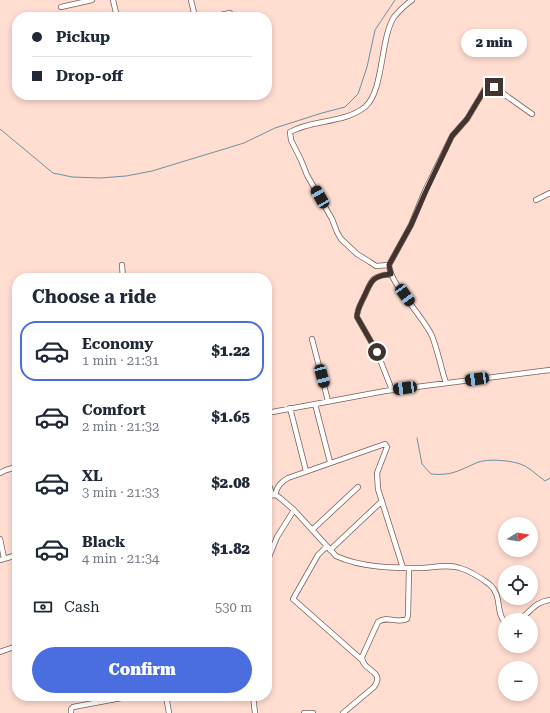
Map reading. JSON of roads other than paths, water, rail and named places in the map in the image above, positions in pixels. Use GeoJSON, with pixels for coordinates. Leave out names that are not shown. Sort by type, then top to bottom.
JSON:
{"type":"FeatureCollection","features":[{"type":"Feature","properties":{"kind":"street"},"geometry":{"type":"LineString","coordinates":[[61,7],[92,0]]}},
{"type":"Feature","properties":{"kind":"street"},"geometry":{"type":"LineString","coordinates":[[113,0],[116,12]]}},
{"type":"Feature","properties":{"kind":"street"},"geometry":{"type":"LineString","coordinates":[[191,0],[194,12]]}},
{"type":"Feature","properties":{"kind":"street"},"geometry":{"type":"LineString","coordinates":[[389,265],[376,266],[357,254],[342,239],[307,175],[302,160],[291,140],[290,132],[318,122],[347,117],[370,102],[385,52],[386,37],[390,26],[394,17],[412,0]]}},
{"type":"Feature","properties":{"kind":"street"},"geometry":{"type":"LineString","coordinates":[[446,383],[432,336],[391,274],[389,265],[411,225],[452,136],[467,119],[485,89],[489,86],[494,87],[532,114]]}},
{"type":"Feature","properties":{"kind":"street"},"geometry":{"type":"LineString","coordinates":[[536,200],[550,193]]}},
{"type":"Feature","properties":{"kind":"street"},"geometry":{"type":"LineString","coordinates":[[122,265],[123,273]]}},
{"type":"Feature","properties":{"kind":"street"},"geometry":{"type":"LineString","coordinates":[[391,274],[374,278],[369,285],[357,311],[357,317],[377,352],[392,390]]}},
{"type":"Feature","properties":{"kind":"street"},"geometry":{"type":"LineString","coordinates":[[312,339],[328,401]]}},
{"type":"Feature","properties":{"kind":"street"},"geometry":{"type":"LineString","coordinates":[[272,412],[392,390],[550,370]]}},
{"type":"Feature","properties":{"kind":"street"},"geometry":{"type":"LineString","coordinates":[[314,404],[330,462]]}},
{"type":"Feature","properties":{"kind":"street"},"geometry":{"type":"LineString","coordinates":[[290,408],[306,471]]}},
{"type":"Feature","properties":{"kind":"street"},"geometry":{"type":"LineString","coordinates":[[272,494],[281,482],[288,478],[330,462],[385,444],[387,447],[377,473],[378,489],[403,568]]}},
{"type":"Feature","properties":{"kind":"street"},"geometry":{"type":"LineString","coordinates":[[0,468],[6,470]]}},
{"type":"Feature","properties":{"kind":"street"},"geometry":{"type":"LineString","coordinates":[[0,473],[12,468]]}},
{"type":"Feature","properties":{"kind":"street"},"geometry":{"type":"LineString","coordinates":[[312,530],[358,487]]}},
{"type":"Feature","properties":{"kind":"street"},"geometry":{"type":"LineString","coordinates":[[272,495],[280,498],[294,510],[336,556],[351,562],[403,568],[451,566],[460,568],[481,579],[495,590],[498,597],[500,613]]}},
{"type":"Feature","properties":{"kind":"street"},"geometry":{"type":"LineString","coordinates":[[343,713],[374,687],[378,679],[377,675],[293,599],[318,556],[382,501]]}},
{"type":"Feature","properties":{"kind":"street"},"geometry":{"type":"LineString","coordinates":[[272,550],[277,537],[294,510]]}},
{"type":"Feature","properties":{"kind":"street"},"geometry":{"type":"LineString","coordinates":[[0,539],[2,559],[12,556]]}},
{"type":"Feature","properties":{"kind":"street"},"geometry":{"type":"LineString","coordinates":[[362,660],[363,652],[378,622],[385,619],[398,621],[406,619],[408,615],[409,568]]}},
{"type":"Feature","properties":{"kind":"street"},"geometry":{"type":"LineString","coordinates":[[526,613],[536,604],[550,600]]}},
{"type":"Feature","properties":{"kind":"street"},"geometry":{"type":"LineString","coordinates":[[0,652],[12,648]]}},
{"type":"Feature","properties":{"kind":"street"},"geometry":{"type":"LineString","coordinates":[[71,713],[71,709],[73,707],[105,701]]}},
{"type":"Feature","properties":{"kind":"street"},"geometry":{"type":"LineString","coordinates":[[167,701],[169,713]]}},
{"type":"Feature","properties":{"kind":"street"},"geometry":{"type":"LineString","coordinates":[[254,701],[255,713]]}},
{"type":"Feature","properties":{"kind":"street"},"geometry":{"type":"LineString","coordinates":[[304,713],[313,713]]}},
{"type":"Feature","properties":{"kind":"waterway"},"geometry":{"type":"LineString","coordinates":[[0,129],[53,173],[72,177],[100,178],[126,176],[152,171],[244,143],[275,128],[345,107],[358,94],[367,67],[375,30],[395,0]]}},
{"type":"Feature","properties":{"kind":"waterway"},"geometry":{"type":"LineString","coordinates":[[417,438],[422,464],[431,474],[449,474],[481,461],[500,460],[514,462],[525,466],[545,481],[550,478]]}}]}
